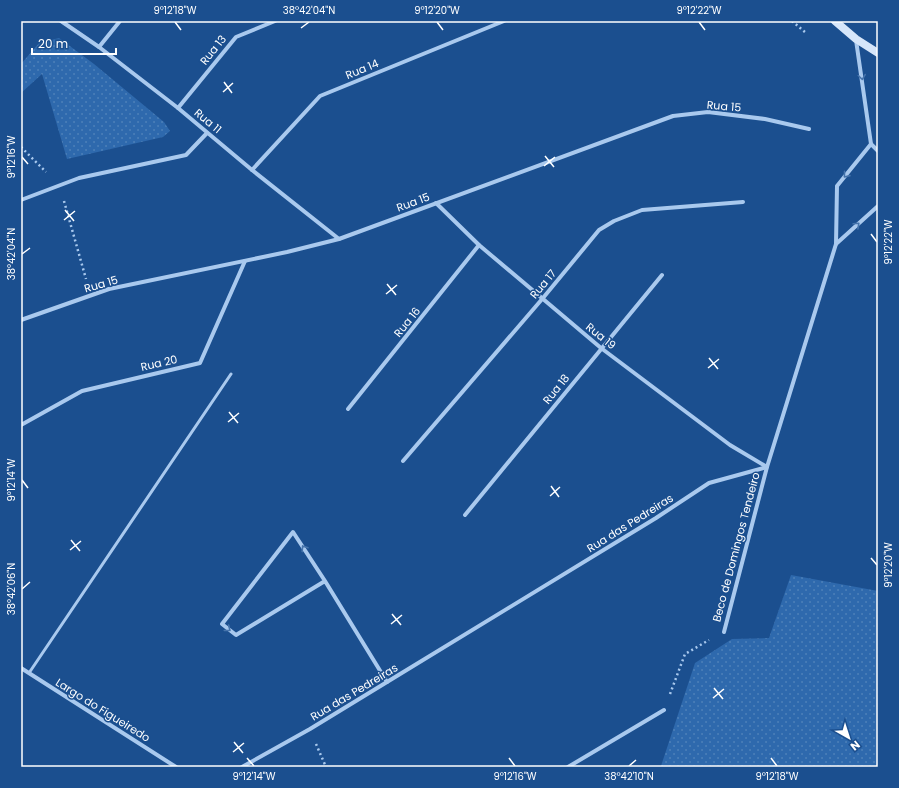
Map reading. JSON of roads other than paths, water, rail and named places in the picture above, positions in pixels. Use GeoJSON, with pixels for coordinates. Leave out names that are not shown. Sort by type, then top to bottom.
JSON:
{"type":"FeatureCollection","features":[{"type":"Feature","properties":{"kind":"main road"},"geometry":{"type":"LineString","coordinates":[[835,21],[856,39],[878,53]]}},
{"type":"Feature","properties":{"kind":"street","name":"Rua 11"},"geometry":{"type":"LineString","coordinates":[[62,21],[99,47],[178,108],[252,170],[339,239]]}},
{"type":"Feature","properties":{"kind":"street"},"geometry":{"type":"LineString","coordinates":[[99,47],[120,21]]}},
{"type":"Feature","properties":{"kind":"street","name":"Rua 13"},"geometry":{"type":"LineString","coordinates":[[178,108],[236,37],[275,21]]}},
{"type":"Feature","properties":{"kind":"street","name":"Rua 14"},"geometry":{"type":"LineString","coordinates":[[252,170],[320,96],[504,21]]}},
{"type":"Feature","properties":{"kind":"street"},"geometry":{"type":"LineString","coordinates":[[856,39],[871,144],[878,151]]}},
{"type":"Feature","properties":{"kind":"street","name":"Rua 15"},"geometry":{"type":"LineString","coordinates":[[21,320],[109,289],[245,261],[339,239],[673,116],[708,112],[764,119],[809,129]]}},
{"type":"Feature","properties":{"kind":"street"},"geometry":{"type":"LineString","coordinates":[[21,200],[79,178],[186,156],[207,133]]}},
{"type":"Feature","properties":{"kind":"street"},"geometry":{"type":"LineString","coordinates":[[767,467],[836,244],[837,186],[871,144]]}},
{"type":"Feature","properties":{"kind":"street","name":"Rua 17"},"geometry":{"type":"LineString","coordinates":[[403,461],[543,298],[599,230],[614,221],[642,210],[743,202]]}},
{"type":"Feature","properties":{"kind":"street","name":"Rua 19"},"geometry":{"type":"LineString","coordinates":[[436,203],[480,245],[601,348],[730,445],[767,467]]}},
{"type":"Feature","properties":{"kind":"street"},"geometry":{"type":"LineString","coordinates":[[836,244],[878,206]]}},
{"type":"Feature","properties":{"kind":"street","name":"Rua 16"},"geometry":{"type":"LineString","coordinates":[[348,409],[480,245]]}},
{"type":"Feature","properties":{"kind":"street","name":"Rua 20"},"geometry":{"type":"LineString","coordinates":[[21,425],[82,391],[200,363],[245,261]]}},
{"type":"Feature","properties":{"kind":"street","name":"Rua 18"},"geometry":{"type":"LineString","coordinates":[[465,515],[662,275]]}},
{"type":"Feature","properties":{"kind":"street","name":"Beco de Domingos Tendeiro"},"geometry":{"type":"LineString","coordinates":[[724,632],[767,467]]}},
{"type":"Feature","properties":{"kind":"street","name":"Rua das Pedreiras"},"geometry":{"type":"LineString","coordinates":[[242,767],[310,729],[656,518],[709,483],[767,467]]}},
{"type":"Feature","properties":{"kind":"street"},"geometry":{"type":"LineString","coordinates":[[325,581],[236,635],[222,624],[293,532],[325,581],[387,682]]}},
{"type":"Feature","properties":{"kind":"street","name":"Largo do Figueiredo"},"geometry":{"type":"LineString","coordinates":[[21,668],[176,767]]}},
{"type":"Feature","properties":{"kind":"street"},"geometry":{"type":"LineString","coordinates":[[568,767],[664,710]]}},
{"type":"Feature","properties":{"kind":"lane"},"geometry":{"type":"LineString","coordinates":[[28,673],[231,374]]}}]}
